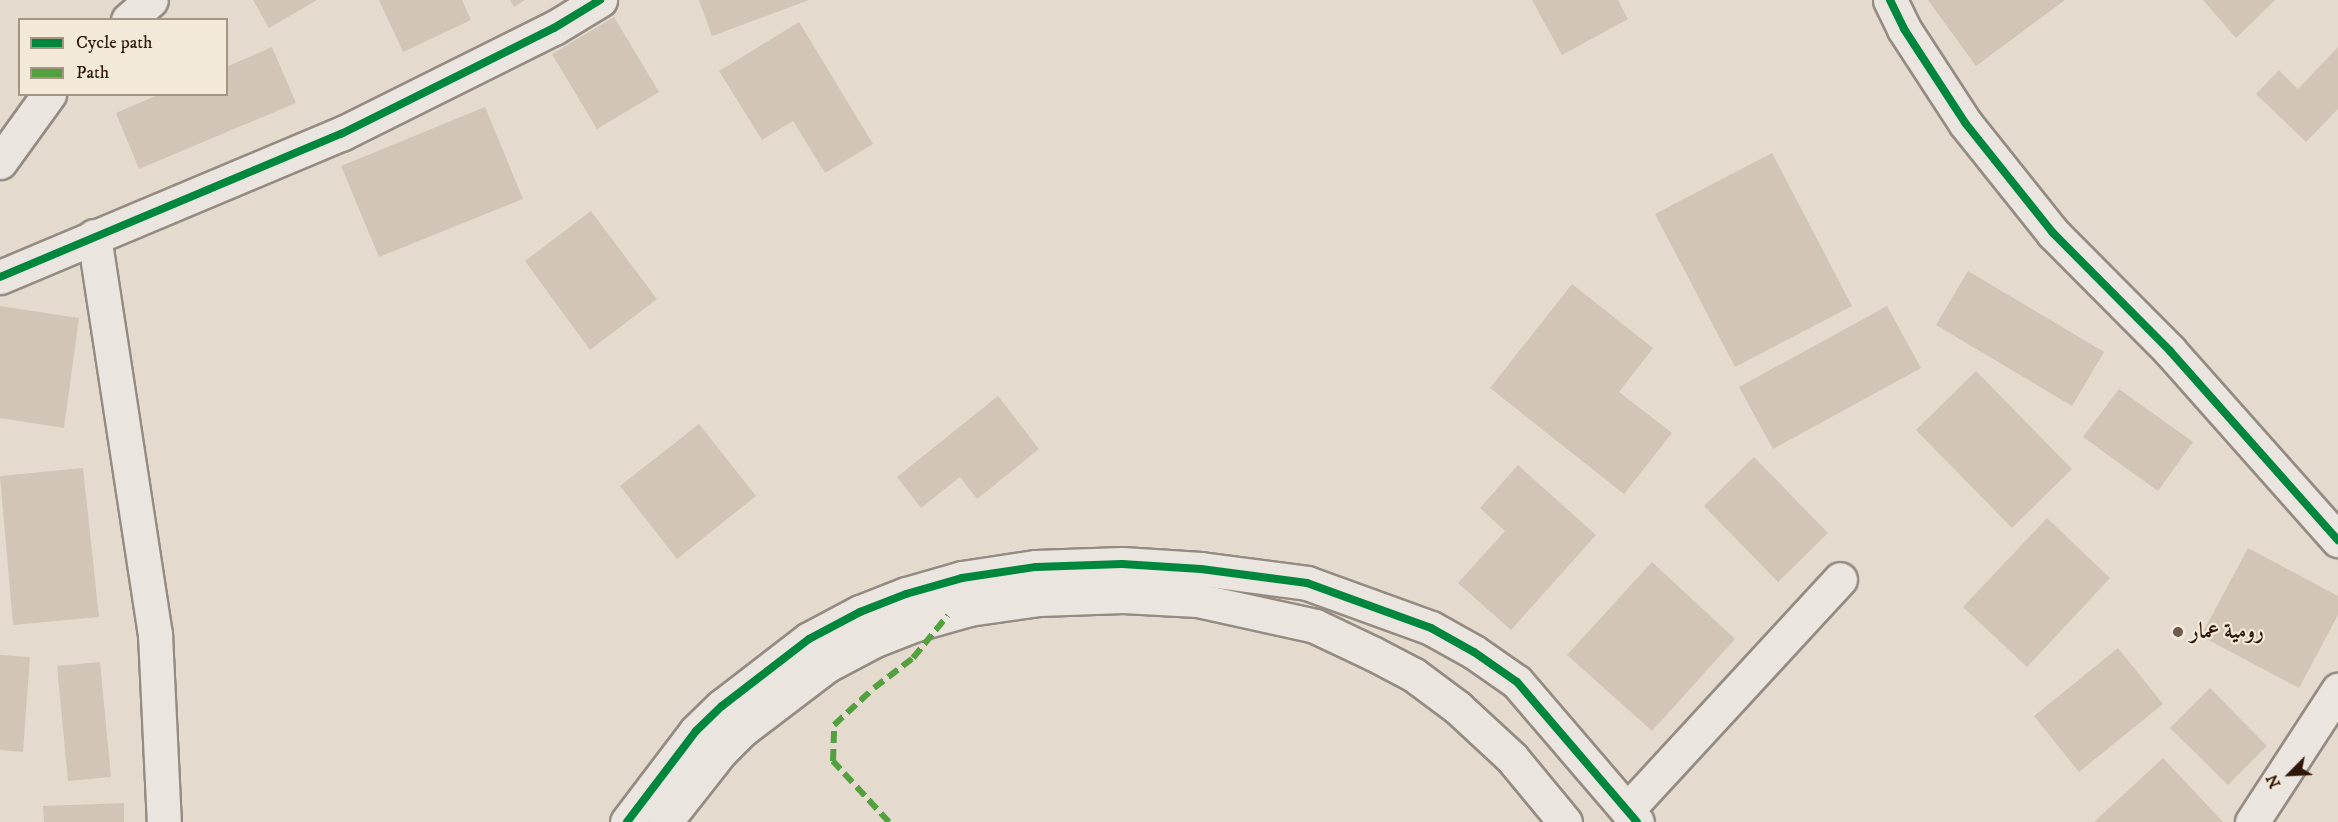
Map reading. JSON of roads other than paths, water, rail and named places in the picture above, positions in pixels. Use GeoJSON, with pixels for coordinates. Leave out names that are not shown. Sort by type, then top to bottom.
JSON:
{"type":"FeatureCollection","features":[{"type":"Feature","properties":{"kind":"street"},"geometry":{"type":"LineString","coordinates":[[130,18],[152,0]]}},
{"type":"Feature","properties":{"kind":"street"},"geometry":{"type":"LineString","coordinates":[[0,277],[341,134],[554,28],[600,0]]}},
{"type":"Feature","properties":{"kind":"street"},"geometry":{"type":"LineString","coordinates":[[1890,0],[1904,29],[1966,124],[2047,225],[2170,351],[2338,540]]}},
{"type":"Feature","properties":{"kind":"street"},"geometry":{"type":"LineString","coordinates":[[0,162],[48,96]]}},
{"type":"Feature","properties":{"kind":"street"},"geometry":{"type":"LineString","coordinates":[[94,236],[154,634],[164,822]]}},
{"type":"Feature","properties":{"kind":"street"},"geometry":{"type":"LineString","coordinates":[[627,822],[696,731],[722,706],[809,639],[860,612],[906,594],[962,578],[1036,567],[1122,564],[1201,569],[1307,583],[1431,628],[1474,652],[1517,682],[1632,816],[1840,579]]}},
{"type":"Feature","properties":{"kind":"street"},"geometry":{"type":"LineString","coordinates":[[665,822],[720,752],[742,730],[826,666],[873,641],[916,624],[969,609],[1039,598],[1123,596],[1197,600],[1315,626],[1374,654],[1414,675],[1457,707],[1512,758],[1565,822]]}},
{"type":"Feature","properties":{"kind":"street"},"geometry":{"type":"LineString","coordinates":[[2252,822],[2338,690]]}},
{"type":"Feature","properties":{"kind":"place","name":"رومية عمار"},"geometry":{"type":"Point","coordinates":[2178,632]}}]}
